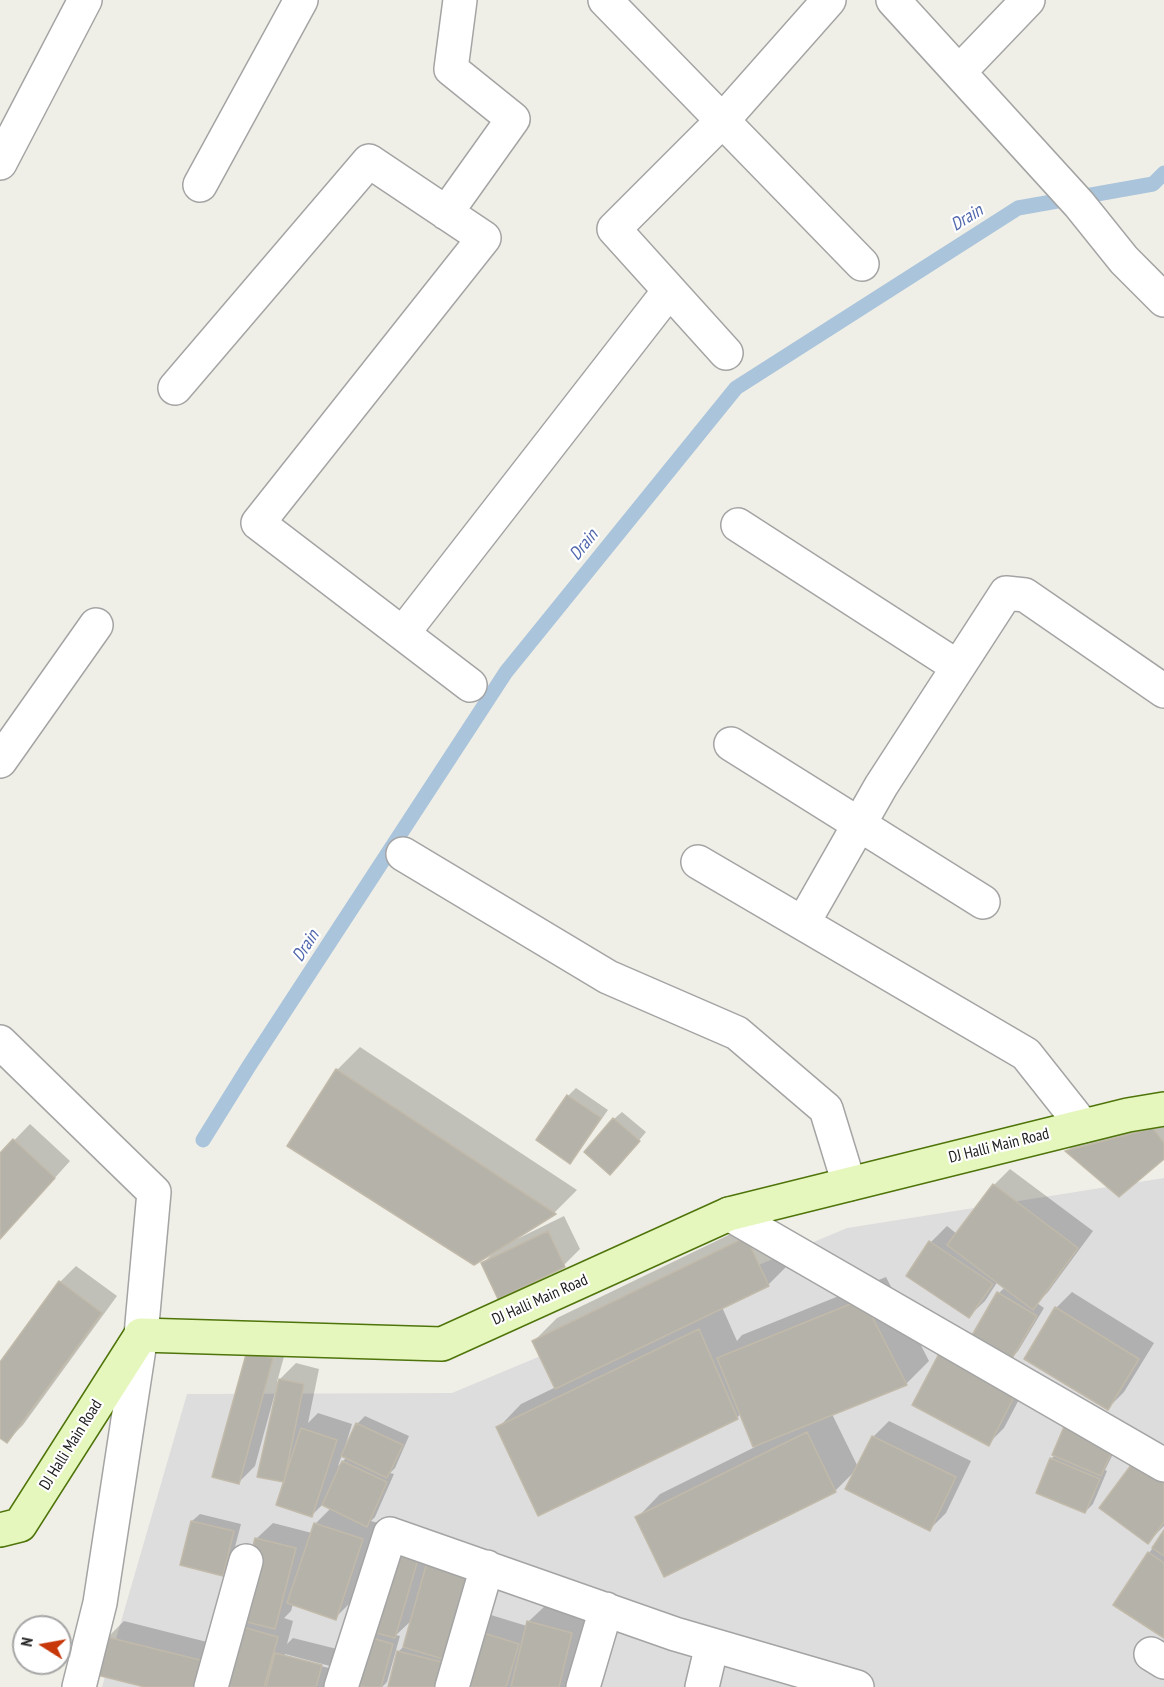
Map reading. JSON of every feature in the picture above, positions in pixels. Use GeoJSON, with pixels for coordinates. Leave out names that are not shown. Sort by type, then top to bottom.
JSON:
{"type":"FeatureCollection","features":[{"type":"Feature","properties":{"kind":"street"},"geometry":{"type":"LineString","coordinates":[[0,163],[85,0]]}},
{"type":"Feature","properties":{"kind":"street"},"geometry":{"type":"LineString","coordinates":[[200,185],[301,0]]}},
{"type":"Feature","properties":{"kind":"street"},"geometry":{"type":"LineString","coordinates":[[446,213],[513,120],[451,69],[460,0]]}},
{"type":"Feature","properties":{"kind":"street"},"geometry":{"type":"LineString","coordinates":[[605,0],[862,264]]}},
{"type":"Feature","properties":{"kind":"street"},"geometry":{"type":"LineString","coordinates":[[726,353],[614,229],[722,121],[829,0]]}},
{"type":"Feature","properties":{"kind":"street"},"geometry":{"type":"LineString","coordinates":[[893,0],[1057,180],[1124,260],[1164,300]]}},
{"type":"Feature","properties":{"kind":"street"},"geometry":{"type":"LineString","coordinates":[[959,72],[1028,0]]}},
{"type":"Feature","properties":{"kind":"street"},"geometry":{"type":"LineString","coordinates":[[175,388],[369,161],[484,238],[258,524],[470,685]]}},
{"type":"Feature","properties":{"kind":"street"},"geometry":{"type":"LineString","coordinates":[[403,633],[669,291]]}},
{"type":"Feature","properties":{"kind":"street"},"geometry":{"type":"LineString","coordinates":[[738,525],[958,667]]}},
{"type":"Feature","properties":{"kind":"street"},"geometry":{"type":"LineString","coordinates":[[803,923],[881,786],[1006,593],[1025,596],[1164,691]]}},
{"type":"Feature","properties":{"kind":"street"},"geometry":{"type":"LineString","coordinates":[[0,760],[96,625]]}},
{"type":"Feature","properties":{"kind":"street"},"geometry":{"type":"LineString","coordinates":[[731,744],[983,902]]}},
{"type":"Feature","properties":{"kind":"street"},"geometry":{"type":"LineString","coordinates":[[403,854],[608,977],[737,1033],[826,1109],[849,1184]]}},
{"type":"Feature","properties":{"kind":"street"},"geometry":{"type":"LineString","coordinates":[[698,862],[1026,1054],[1083,1126]]}},
{"type":"Feature","properties":{"kind":"street"},"geometry":{"type":"LineString","coordinates":[[0,1042],[154,1192],[141,1335],[100,1603],[79,1687]]}},
{"type":"Feature","properties":{"kind":"street","name":"DJ Halli Main Road"},"geometry":{"type":"LineString","coordinates":[[0,1530],[20,1525],[141,1335],[442,1344],[729,1214],[1128,1114],[1164,1109]]}},
{"type":"Feature","properties":{"kind":"street"},"geometry":{"type":"LineString","coordinates":[[729,1214],[1164,1465]]}},
{"type":"Feature","properties":{"kind":"street"},"geometry":{"type":"LineString","coordinates":[[341,1687],[390,1534],[712,1645],[857,1687]]}},
{"type":"Feature","properties":{"kind":"street"},"geometry":{"type":"LineString","coordinates":[[211,1687],[246,1561]]}},
{"type":"Feature","properties":{"kind":"street"},"geometry":{"type":"LineString","coordinates":[[452,1687],[487,1567]]}},
{"type":"Feature","properties":{"kind":"street"},"geometry":{"type":"LineString","coordinates":[[583,1687],[606,1609]]}},
{"type":"Feature","properties":{"kind":"street"},"geometry":{"type":"LineString","coordinates":[[702,1687],[712,1645]]}},
{"type":"Feature","properties":{"kind":"shaded area"},"geometry":{"type":"Polygon","coordinates":[[[1164,1178],[1164,1687],[102,1687],[187,1394],[452,1393],[847,1228],[1164,1178]]]}},
{"type":"Feature","properties":{"kind":"building"},"geometry":{"type":"Polygon","coordinates":[[[336,1069],[556,1214],[474,1265],[287,1146],[336,1069]]]}},
{"type":"Feature","properties":{"kind":"building"},"geometry":{"type":"Polygon","coordinates":[[[567,1095],[601,1118],[570,1164],[536,1140],[567,1095]]]}},
{"type":"Feature","properties":{"kind":"building"},"geometry":{"type":"Polygon","coordinates":[[[613,1118],[640,1141],[610,1175],[584,1152],[613,1118]]]}},
{"type":"Feature","properties":{"kind":"building"},"geometry":{"type":"Polygon","coordinates":[[[1153,1128],[1164,1143],[1164,1159],[1119,1197],[1065,1151],[1153,1128]]]}},
{"type":"Feature","properties":{"kind":"building"},"geometry":{"type":"Polygon","coordinates":[[[13,1139],[55,1178],[0,1239],[0,1153],[13,1139]]]}},
{"type":"Feature","properties":{"kind":"building"},"geometry":{"type":"Polygon","coordinates":[[[993,1184],[1078,1248],[1033,1310],[947,1245],[993,1184]]]}},
{"type":"Feature","properties":{"kind":"building"},"geometry":{"type":"Polygon","coordinates":[[[548,1231],[565,1267],[498,1299],[481,1263],[548,1231]]]}},
{"type":"Feature","properties":{"kind":"building"},"geometry":{"type":"Polygon","coordinates":[[[746,1237],[769,1286],[555,1389],[532,1341],[746,1237]]]}},
{"type":"Feature","properties":{"kind":"building"},"geometry":{"type":"Polygon","coordinates":[[[929,1241],[993,1284],[969,1318],[906,1276],[929,1241]]]}},
{"type":"Feature","properties":{"kind":"building"},"geometry":{"type":"Polygon","coordinates":[[[59,1281],[102,1313],[7,1443],[0,1438],[0,1362],[59,1281]]]}},
{"type":"Feature","properties":{"kind":"building"},"geometry":{"type":"Polygon","coordinates":[[[997,1292],[1037,1316],[1011,1360],[971,1337],[997,1292]]]}},
{"type":"Feature","properties":{"kind":"building"},"geometry":{"type":"Polygon","coordinates":[[[863,1299],[907,1385],[753,1447],[717,1358],[863,1299]]]}},
{"type":"Feature","properties":{"kind":"building"},"geometry":{"type":"Polygon","coordinates":[[[1055,1307],[1139,1359],[1108,1410],[1024,1359],[1055,1307]]]}},
{"type":"Feature","properties":{"kind":"building"},"geometry":{"type":"Polygon","coordinates":[[[699,1329],[738,1419],[538,1516],[496,1427],[699,1329]]]}},
{"type":"Feature","properties":{"kind":"building"},"geometry":{"type":"Polygon","coordinates":[[[943,1346],[1019,1387],[989,1446],[912,1405],[943,1346]]]}},
{"type":"Feature","properties":{"kind":"building"},"geometry":{"type":"Polygon","coordinates":[[[247,1351],[273,1358],[239,1484],[212,1477],[247,1351]]]}},
{"type":"Feature","properties":{"kind":"building"},"geometry":{"type":"Polygon","coordinates":[[[279,1379],[304,1384],[284,1482],[257,1477],[279,1379]]]}},
{"type":"Feature","properties":{"kind":"building"},"geometry":{"type":"Polygon","coordinates":[[[1066,1422],[1115,1444],[1101,1476],[1052,1455],[1066,1422]]]}},
{"type":"Feature","properties":{"kind":"building"},"geometry":{"type":"Polygon","coordinates":[[[356,1423],[403,1445],[387,1478],[341,1456],[356,1423]]]}},
{"type":"Feature","properties":{"kind":"building"},"geometry":{"type":"Polygon","coordinates":[[[301,1428],[337,1440],[312,1517],[276,1505],[301,1428]]]}},
{"type":"Feature","properties":{"kind":"building"},"geometry":{"type":"Polygon","coordinates":[[[807,1432],[836,1492],[664,1577],[635,1517],[807,1432]]]}},
{"type":"Feature","properties":{"kind":"building"},"geometry":{"type":"Polygon","coordinates":[[[872,1436],[956,1477],[930,1531],[845,1489],[872,1436]]]}},
{"type":"Feature","properties":{"kind":"building"},"geometry":{"type":"Polygon","coordinates":[[[1137,1457],[1164,1477],[1164,1522],[1148,1544],[1099,1508],[1137,1457]]]}},
{"type":"Feature","properties":{"kind":"building"},"geometry":{"type":"Polygon","coordinates":[[[1050,1458],[1100,1479],[1085,1513],[1036,1493],[1050,1458]]]}},
{"type":"Feature","properties":{"kind":"building"},"geometry":{"type":"Polygon","coordinates":[[[342,1461],[387,1482],[367,1527],[322,1505],[342,1461]]]}},
{"type":"Feature","properties":{"kind":"building"},"geometry":{"type":"Polygon","coordinates":[[[191,1521],[234,1531],[223,1576],[180,1565],[191,1521]]]}},
{"type":"Feature","properties":{"kind":"building"},"geometry":{"type":"Polygon","coordinates":[[[314,1523],[363,1539],[336,1620],[287,1603],[314,1523]]]}},
{"type":"Feature","properties":{"kind":"building"},"geometry":{"type":"Polygon","coordinates":[[[1164,1530],[1164,1556],[1152,1548],[1164,1530]]]}},
{"type":"Feature","properties":{"kind":"building"},"geometry":{"type":"Polygon","coordinates":[[[255,1538],[296,1548],[275,1629],[235,1619],[255,1538]]]}},
{"type":"Feature","properties":{"kind":"building"},"geometry":{"type":"Polygon","coordinates":[[[390,1548],[419,1556],[395,1638],[366,1630],[390,1548]]]}},
{"type":"Feature","properties":{"kind":"building"},"geometry":{"type":"Polygon","coordinates":[[[1148,1552],[1164,1563],[1164,1638],[1113,1605],[1148,1552]]]}},
{"type":"Feature","properties":{"kind":"building"},"geometry":{"type":"Polygon","coordinates":[[[429,1555],[472,1568],[446,1660],[403,1647],[429,1555]]]}},
{"type":"Feature","properties":{"kind":"building"},"geometry":{"type":"Polygon","coordinates":[[[527,1621],[572,1633],[559,1687],[511,1687],[527,1621]]]}},
{"type":"Feature","properties":{"kind":"building"},"geometry":{"type":"Polygon","coordinates":[[[232,1624],[278,1637],[264,1687],[215,1687],[232,1624]]]}},
{"type":"Feature","properties":{"kind":"building"},"geometry":{"type":"Polygon","coordinates":[[[474,1630],[519,1644],[506,1687],[456,1687],[474,1630]]]}},
{"type":"Feature","properties":{"kind":"building"},"geometry":{"type":"Polygon","coordinates":[[[362,1635],[393,1644],[381,1687],[365,1687],[348,1682],[362,1635]]]}},
{"type":"Feature","properties":{"kind":"building"},"geometry":{"type":"Polygon","coordinates":[[[107,1637],[204,1661],[198,1687],[145,1687],[97,1675],[107,1637]]]}},
{"type":"Feature","properties":{"kind":"building"},"geometry":{"type":"Polygon","coordinates":[[[397,1651],[446,1663],[440,1687],[388,1687],[397,1651]]]}},
{"type":"Feature","properties":{"kind":"building"},"geometry":{"type":"Polygon","coordinates":[[[275,1653],[322,1665],[316,1687],[266,1687],[275,1653]]]}},
{"type":"Feature","properties":{"kind":"waterway","name":"Drain"},"geometry":{"type":"LineString","coordinates":[[203,1140],[506,672],[736,388],[1018,208],[1153,184],[1164,173]]}}]}
